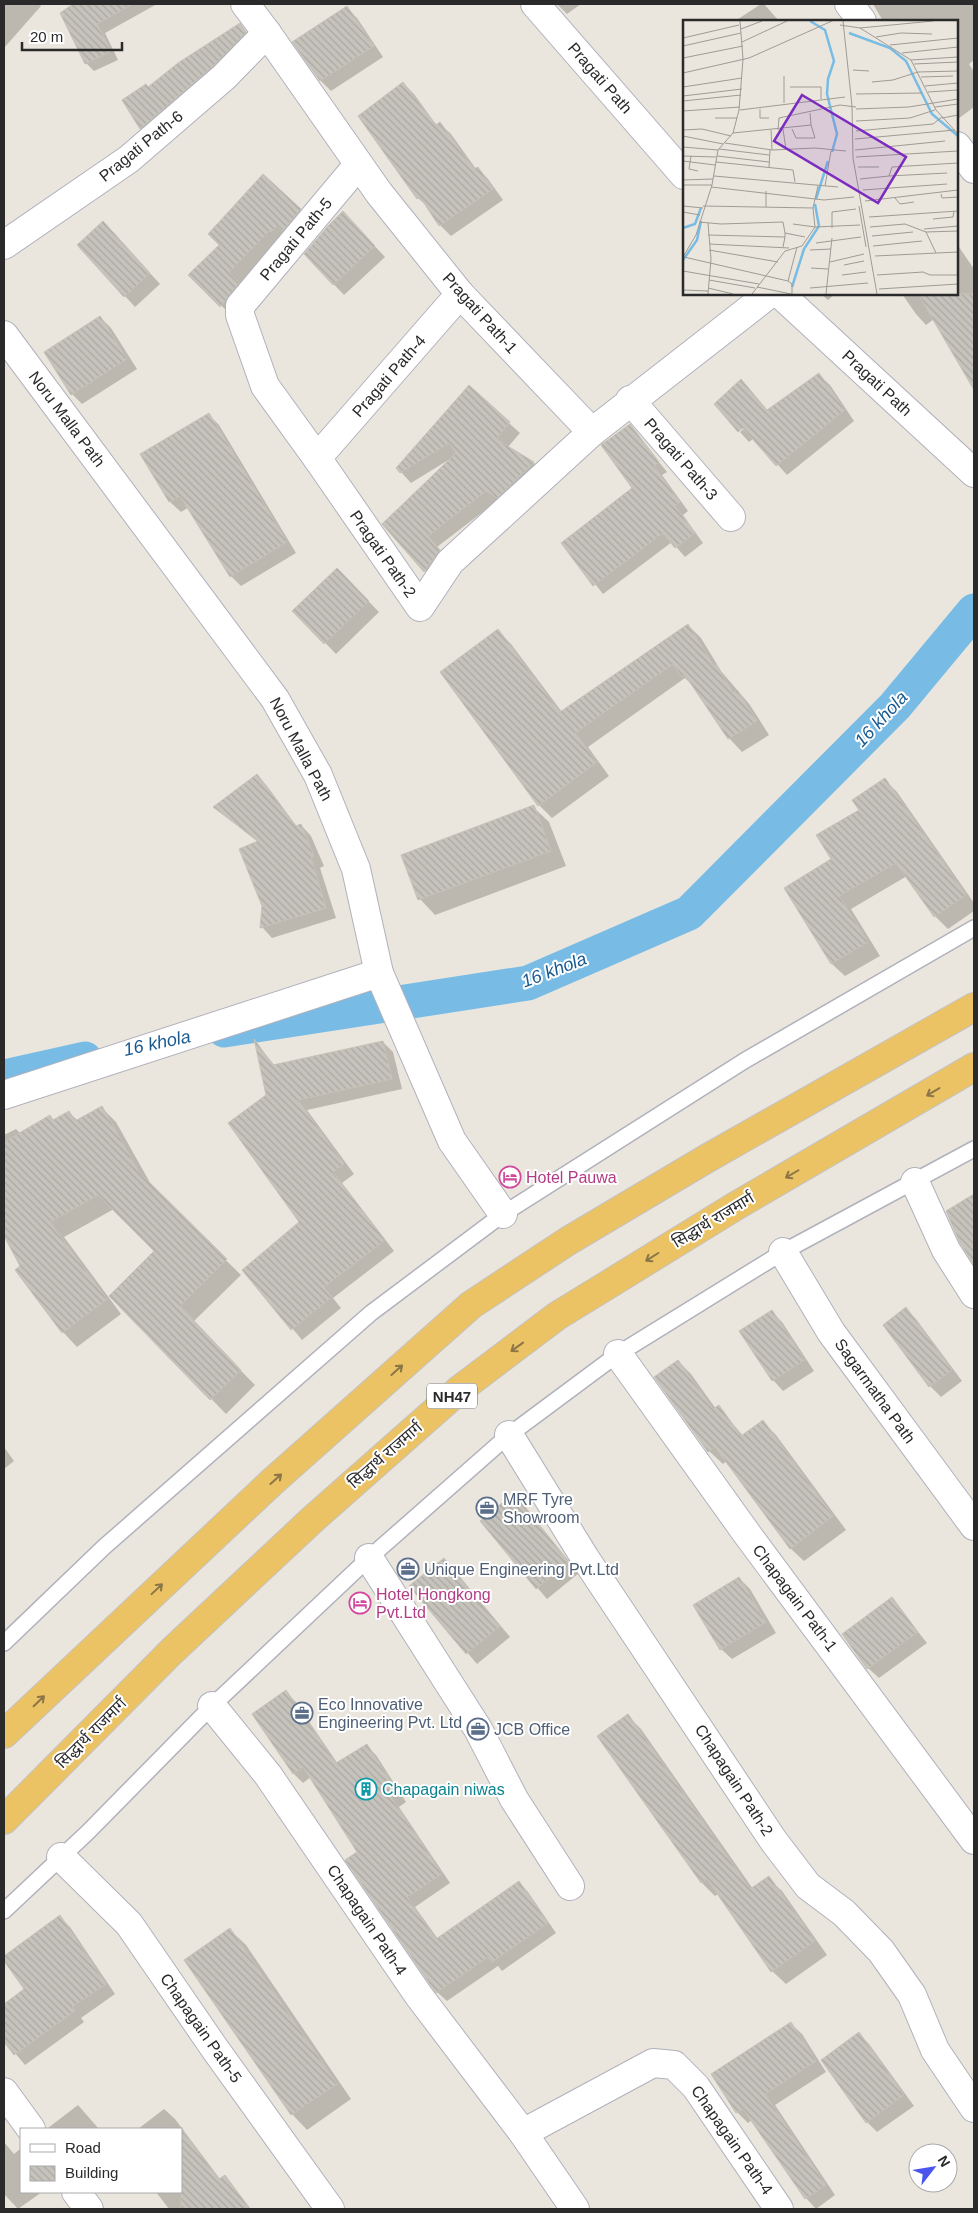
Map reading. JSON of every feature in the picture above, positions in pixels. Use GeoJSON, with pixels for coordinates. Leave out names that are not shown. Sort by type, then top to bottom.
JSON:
{"type":"FeatureCollection","features":[{"type":"Feature","properties":{"kind":"highway"},"geometry":{"type":"LineString","coordinates":[[4,1734],[272,1482],[471,1305],[538,1259],[673,1178],[974,1007]]}},
{"type":"Feature","properties":{"kind":"highway","name":"सिद्धार्थ राजमार्ग"},"geometry":{"type":"LineString","coordinates":[[4,1820],[186,1638],[313,1519],[459,1390],[572,1307],[734,1207],[893,1116],[974,1067]]}},
{"type":"Feature","properties":{"kind":"street","name":"Pragati Path-1"},"geometry":{"type":"LineString","coordinates":[[245,4],[268,33],[358,165],[460,294],[592,432]]}},
{"type":"Feature","properties":{"kind":"street","name":"Pragati Path"},"geometry":{"type":"LineString","coordinates":[[535,4],[683,174]]}},
{"type":"Feature","properties":{"kind":"street"},"geometry":{"type":"LineString","coordinates":[[849,4],[861,20]]}},
{"type":"Feature","properties":{"kind":"street","name":"Pragati Path-6"},"geometry":{"type":"LineString","coordinates":[[4,245],[129,159],[224,77],[268,33]]}},
{"type":"Feature","properties":{"kind":"street"},"geometry":{"type":"LineString","coordinates":[[958,147],[974,169]]}},
{"type":"Feature","properties":{"kind":"street","name":"Pragati Path-5"},"geometry":{"type":"LineString","coordinates":[[240,315],[240,306],[358,165]]}},
{"type":"Feature","properties":{"kind":"street","name":"Pragati Path-4"},"geometry":{"type":"LineString","coordinates":[[317,458],[460,294]]}},
{"type":"Feature","properties":{"kind":"street"},"geometry":{"type":"LineString","coordinates":[[592,432],[630,400],[768,295]]}},
{"type":"Feature","properties":{"kind":"street","name":"Pragati Path"},"geometry":{"type":"LineString","coordinates":[[781,295],[974,473]]}},
{"type":"Feature","properties":{"kind":"street","name":"Pragati Path-2"},"geometry":{"type":"LineString","coordinates":[[240,315],[265,386],[420,607],[450,562],[592,432]]}},
{"type":"Feature","properties":{"kind":"street","name":"Noru Malla Path"},"geometry":{"type":"LineString","coordinates":[[4,335],[275,699],[318,774],[356,869],[379,973],[452,1141],[503,1214]]}},
{"type":"Feature","properties":{"kind":"street","name":"Pragati Path-3"},"geometry":{"type":"LineString","coordinates":[[630,400],[731,517]]}},
{"type":"Feature","properties":{"kind":"street"},"geometry":{"type":"LineString","coordinates":[[4,1095],[379,973]]}},
{"type":"Feature","properties":{"kind":"street"},"geometry":{"type":"LineString","coordinates":[[915,1182],[946,1250],[974,1294]]}},
{"type":"Feature","properties":{"kind":"street","name":"Sagarmatha Path"},"geometry":{"type":"LineString","coordinates":[[783,1252],[831,1332],[974,1526]]}},
{"type":"Feature","properties":{"kind":"street","name":"Chapagain Path-1"},"geometry":{"type":"LineString","coordinates":[[618,1354],[752,1542],[974,1840]]}},
{"type":"Feature","properties":{"kind":"street","name":"Chapagain Path-2"},"geometry":{"type":"LineString","coordinates":[[509,1435],[585,1558],[773,1840],[808,1886],[844,1913],[881,1950],[912,1995],[935,2050],[974,2108]]}},
{"type":"Feature","properties":{"kind":"street"},"geometry":{"type":"LineString","coordinates":[[369,1558],[478,1729],[514,1799],[570,1886]]}},
{"type":"Feature","properties":{"kind":"street","name":"Chapagain Path-4"},"geometry":{"type":"LineString","coordinates":[[212,1706],[268,1775],[419,1996],[523,2133],[574,2209]]}},
{"type":"Feature","properties":{"kind":"street","name":"Chapagain Path-5"},"geometry":{"type":"LineString","coordinates":[[61,1856],[129,1924],[215,2049],[330,2209]]}},
{"type":"Feature","properties":{"kind":"street","name":"Chapagain Path-4"},"geometry":{"type":"LineString","coordinates":[[523,2133],[653,2063],[674,2065],[696,2087],[779,2209]]}},
{"type":"Feature","properties":{"kind":"street"},"geometry":{"type":"LineString","coordinates":[[4,2092],[30,2128]]}},
{"type":"Feature","properties":{"kind":"street"},"geometry":{"type":"LineString","coordinates":[[77,2193],[89,2209]]}},
{"type":"Feature","properties":{"kind":"lane"},"geometry":{"type":"LineString","coordinates":[[4,1643],[104,1548],[371,1314],[503,1214],[744,1061],[974,928]]}},
{"type":"Feature","properties":{"kind":"lane"},"geometry":{"type":"LineString","coordinates":[[4,1911],[212,1706],[369,1558],[509,1435],[618,1354],[783,1252],[974,1149]]}},
{"type":"Feature","properties":{"kind":"building"},"geometry":{"type":"Polygon","coordinates":[[[73,4],[133,4],[97,24],[111,51],[85,64],[60,13],[73,4]]]}},
{"type":"Feature","properties":{"kind":"building"},"geometry":{"type":"Polygon","coordinates":[[[347,6],[374,46],[320,81],[292,42],[347,6]]]}},
{"type":"Feature","properties":{"kind":"building"},"geometry":{"type":"Polygon","coordinates":[[[240,23],[246,32],[213,66],[140,129],[122,100],[146,84],[148,87],[178,63],[240,23]]]}},
{"type":"Feature","properties":{"kind":"building"},"geometry":{"type":"Polygon","coordinates":[[[403,82],[436,125],[440,122],[474,169],[478,167],[493,189],[439,226],[420,197],[417,199],[358,116],[403,82]]]}},
{"type":"Feature","properties":{"kind":"building"},"geometry":{"type":"Polygon","coordinates":[[[263,174],[301,209],[282,231],[277,226],[271,232],[270,230],[229,272],[239,283],[220,307],[188,275],[219,245],[208,234],[263,174]]]}},
{"type":"Feature","properties":{"kind":"building"},"geometry":{"type":"Polygon","coordinates":[[[343,211],[375,246],[333,285],[304,254],[343,211]]]}},
{"type":"Feature","properties":{"kind":"building"},"geometry":{"type":"Polygon","coordinates":[[[103,221],[150,273],[124,297],[77,245],[103,221]]]}},
{"type":"Feature","properties":{"kind":"building"},"geometry":{"type":"Polygon","coordinates":[[[974,294],[974,390],[919,295],[974,294]]]}},
{"type":"Feature","properties":{"kind":"building"},"geometry":{"type":"Polygon","coordinates":[[[100,316],[127,359],[71,395],[44,352],[100,316]]]}},
{"type":"Feature","properties":{"kind":"building"},"geometry":{"type":"Polygon","coordinates":[[[819,373],[845,410],[776,466],[743,428],[738,432],[714,404],[741,379],[767,410],[819,373]]]}},
{"type":"Feature","properties":{"kind":"building"},"geometry":{"type":"Polygon","coordinates":[[[469,385],[510,422],[496,439],[534,462],[497,498],[486,491],[428,536],[440,550],[424,572],[382,524],[456,453],[449,443],[400,473],[396,468],[469,385]]]}},
{"type":"Feature","properties":{"kind":"building"},"geometry":{"type":"Polygon","coordinates":[[[209,413],[287,542],[230,577],[180,496],[169,502],[140,454],[209,413]]]}},
{"type":"Feature","properties":{"kind":"building"},"geometry":{"type":"Polygon","coordinates":[[[630,424],[659,462],[654,466],[680,502],[675,506],[695,533],[675,548],[663,533],[593,586],[561,543],[632,488],[601,445],[630,424]]]}},
{"type":"Feature","properties":{"kind":"building"},"geometry":{"type":"Polygon","coordinates":[[[337,568],[369,601],[324,644],[292,611],[337,568]]]}},
{"type":"Feature","properties":{"kind":"building"},"geometry":{"type":"Polygon","coordinates":[[[688,624],[714,666],[716,664],[733,693],[737,690],[757,721],[728,739],[685,675],[682,677],[673,664],[575,733],[597,762],[538,806],[440,672],[498,629],[560,712],[688,624]]]}},
{"type":"Feature","properties":{"kind":"building"},"geometry":{"type":"Polygon","coordinates":[[[257,774],[296,826],[301,824],[314,856],[311,857],[326,908],[260,928],[262,906],[239,849],[258,841],[213,807],[257,774]]]}},
{"type":"Feature","properties":{"kind":"building"},"geometry":{"type":"Polygon","coordinates":[[[885,778],[966,895],[934,917],[896,863],[839,896],[868,942],[831,964],[784,888],[831,859],[816,835],[859,810],[852,800],[885,778]]]}},
{"type":"Feature","properties":{"kind":"building"},"geometry":{"type":"Polygon","coordinates":[[[534,805],[551,851],[418,900],[401,855],[534,805]]]}},
{"type":"Feature","properties":{"kind":"building"},"geometry":{"type":"Polygon","coordinates":[[[254,1039],[273,1065],[383,1041],[392,1079],[298,1100],[344,1164],[333,1172],[385,1240],[324,1287],[332,1297],[291,1330],[242,1270],[299,1222],[228,1123],[266,1095],[254,1039]]]}},
{"type":"Feature","properties":{"kind":"building"},"geometry":{"type":"Polygon","coordinates":[[[102,1106],[139,1172],[227,1259],[180,1306],[241,1370],[210,1400],[109,1296],[154,1251],[98,1195],[50,1222],[107,1299],[62,1333],[15,1270],[20,1266],[4,1236],[4,1142],[50,1115],[53,1120],[69,1111],[75,1121],[102,1106]]]}},
{"type":"Feature","properties":{"kind":"building"},"geometry":{"type":"Polygon","coordinates":[[[974,1194],[974,1265],[960,1243],[946,1211],[974,1194]]]}},
{"type":"Feature","properties":{"kind":"building"},"geometry":{"type":"Polygon","coordinates":[[[906,1307],[952,1370],[929,1387],[883,1325],[906,1307]]]}},
{"type":"Feature","properties":{"kind":"building"},"geometry":{"type":"Polygon","coordinates":[[[772,1310],[805,1360],[772,1381],[739,1331],[772,1310]]]}},
{"type":"Feature","properties":{"kind":"building"},"geometry":{"type":"Polygon","coordinates":[[[678,1360],[713,1409],[719,1405],[741,1436],[763,1420],[833,1516],[790,1549],[715,1447],[708,1452],[654,1377],[678,1360]]]}},
{"type":"Feature","properties":{"kind":"building"},"geometry":{"type":"Polygon","coordinates":[[[514,1493],[569,1562],[536,1589],[480,1521],[514,1493]]]}},
{"type":"Feature","properties":{"kind":"building"},"geometry":{"type":"Polygon","coordinates":[[[444,1558],[500,1626],[466,1654],[409,1586],[444,1558]]]}},
{"type":"Feature","properties":{"kind":"building"},"geometry":{"type":"Polygon","coordinates":[[[739,1577],[766,1622],[720,1650],[693,1605],[739,1577]]]}},
{"type":"Feature","properties":{"kind":"building"},"geometry":{"type":"Polygon","coordinates":[[[892,1597],[918,1632],[867,1669],[842,1634],[892,1597]]]}},
{"type":"Feature","properties":{"kind":"building"},"geometry":{"type":"Polygon","coordinates":[[[286,1690],[336,1763],[367,1744],[398,1793],[391,1797],[442,1874],[407,1897],[436,1939],[519,1881],[548,1923],[492,1962],[488,1957],[436,1993],[345,1860],[357,1852],[303,1767],[293,1774],[252,1714],[286,1690]]]}},
{"type":"Feature","properties":{"kind":"building"},"geometry":{"type":"Polygon","coordinates":[[[628,1714],[750,1889],[769,1876],[815,1941],[771,1972],[707,1879],[701,1883],[597,1736],[628,1714]]]}},
{"type":"Feature","properties":{"kind":"building"},"geometry":{"type":"Polygon","coordinates":[[[60,1915],[106,1984],[72,2007],[75,2011],[14,2055],[4,2042],[4,2004],[24,1989],[4,1961],[4,1956],[60,1915]]]}},
{"type":"Feature","properties":{"kind":"building"},"geometry":{"type":"Polygon","coordinates":[[[230,1928],[337,2084],[291,2115],[184,1960],[230,1928]]]}},
{"type":"Feature","properties":{"kind":"building"},"geometry":{"type":"Polygon","coordinates":[[[791,2022],[816,2061],[765,2094],[826,2185],[805,2199],[743,2109],[736,2113],[711,2074],[791,2022]]]}},
{"type":"Feature","properties":{"kind":"building"},"geometry":{"type":"Polygon","coordinates":[[[859,2032],[904,2095],[866,2123],[821,2060],[859,2032]]]}},
{"type":"Feature","properties":{"kind":"building"},"geometry":{"type":"Polygon","coordinates":[[[182,2130],[219,2179],[225,2175],[250,2209],[181,2209],[182,2130]]]}},
{"type":"Feature","properties":{"kind":"waterway","name":"16 khola"},"geometry":{"type":"LineString","coordinates":[[224,1030],[528,983],[689,913],[895,706],[974,611]]}},
{"type":"Feature","properties":{"kind":"waterway","name":"16 khola"},"geometry":{"type":"LineString","coordinates":[[4,1077],[85,1059]]}},
{"type":"Feature","properties":{"kind":"place","name":"Hotel Pauwa"},"geometry":{"type":"Point","coordinates":[510,1177]}},
{"type":"Feature","properties":{"kind":"place","name":"MRF Tyre Showroom"},"geometry":{"type":"Point","coordinates":[487,1508]}},
{"type":"Feature","properties":{"kind":"place","name":"Unique Engineering Pvt.Ltd"},"geometry":{"type":"Point","coordinates":[408,1569]}},
{"type":"Feature","properties":{"kind":"place","name":"Hotel Hongkong Pvt.Ltd"},"geometry":{"type":"Point","coordinates":[360,1603]}},
{"type":"Feature","properties":{"kind":"place","name":"Eco Innovative Engineering Pvt. Ltd"},"geometry":{"type":"Point","coordinates":[302,1713]}},
{"type":"Feature","properties":{"kind":"place","name":"JCB Office"},"geometry":{"type":"Point","coordinates":[478,1729]}},
{"type":"Feature","properties":{"kind":"place","name":"Chapagain niwas"},"geometry":{"type":"Point","coordinates":[366,1789]}}]}
